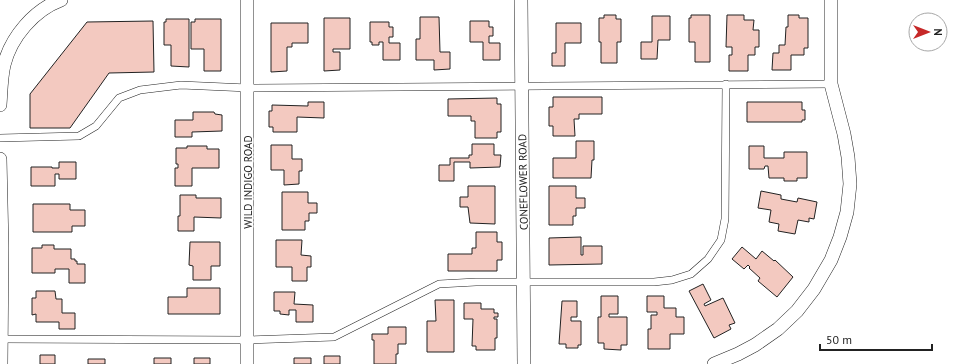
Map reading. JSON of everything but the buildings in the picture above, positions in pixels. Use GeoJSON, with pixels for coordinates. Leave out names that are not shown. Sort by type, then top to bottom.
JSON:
{"type":"FeatureCollection","features":[{"type":"Feature","properties":{"kind":"street"},"geometry":{"type":"LineString","coordinates":[[0,105],[4,66],[12,45],[32,18],[53,3],[61,0]]}},
{"type":"Feature","properties":{"kind":"street","name":"WILD INDIGO ROAD"},"geometry":{"type":"LineString","coordinates":[[247,0],[247,364]]}},
{"type":"Feature","properties":{"kind":"street","name":"CONEFLOWER ROAD"},"geometry":{"type":"LineString","coordinates":[[521,0],[524,364]]}},
{"type":"Feature","properties":{"kind":"street"},"geometry":{"type":"LineString","coordinates":[[714,364],[755,345],[793,316],[814,288],[831,260],[840,237],[847,212],[850,184],[848,157],[844,134],[831,84],[831,0]]}},
{"type":"Feature","properties":{"kind":"street"},"geometry":{"type":"LineString","coordinates":[[0,159],[2,247],[0,339],[1,364]]}},
{"type":"Feature","properties":{"kind":"lane"},"geometry":{"type":"LineString","coordinates":[[0,339],[247,340],[334,337],[439,284],[524,282],[654,282],[672,280],[691,274],[708,259],[721,240],[725,219],[726,84]]}},
{"type":"Feature","properties":{"kind":"lane"},"geometry":{"type":"LineString","coordinates":[[0,138],[78,136],[96,126],[119,98],[140,90],[181,86],[248,88],[831,84]]}}]}
